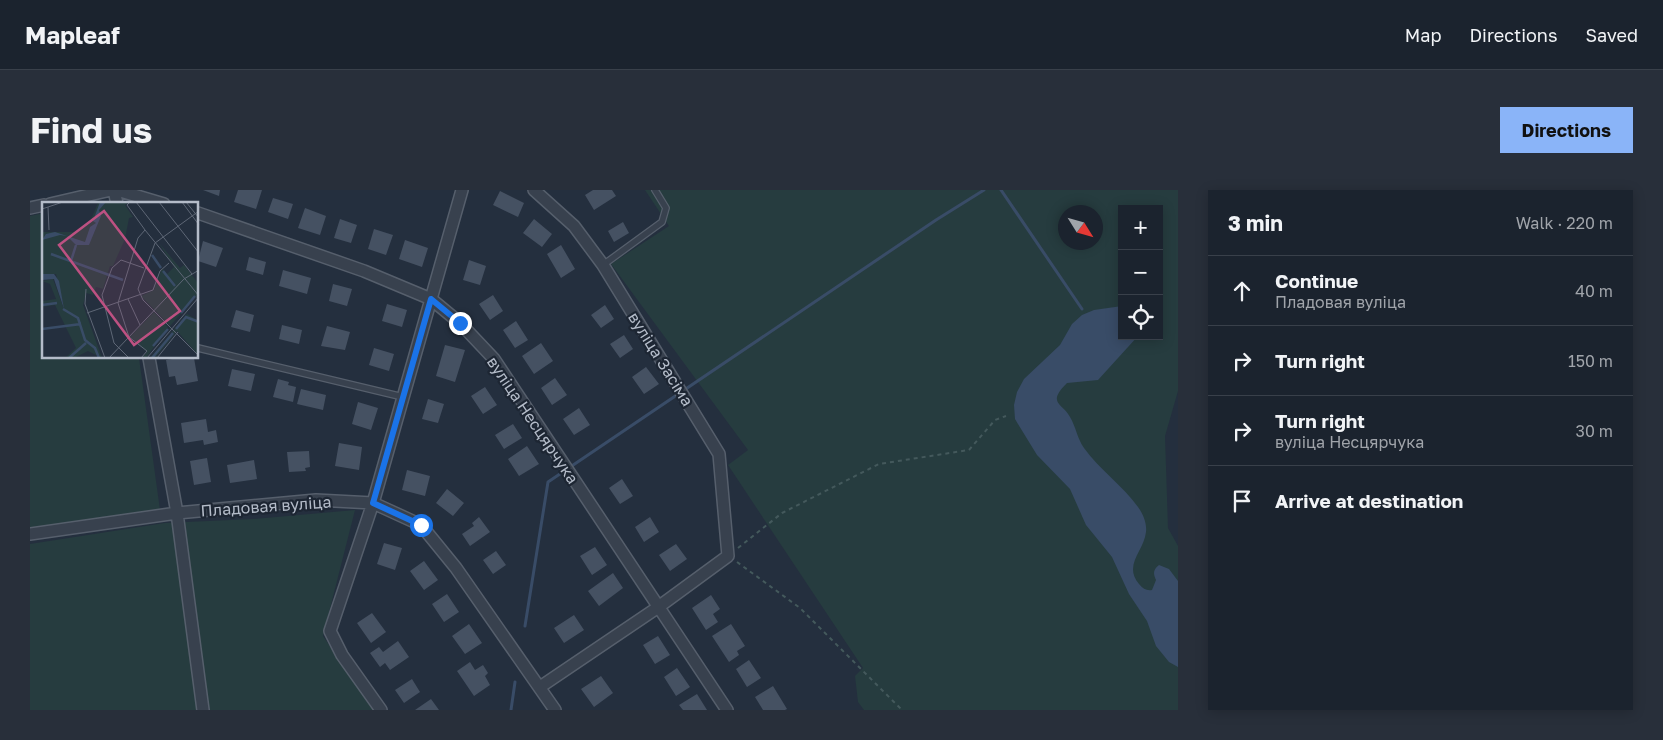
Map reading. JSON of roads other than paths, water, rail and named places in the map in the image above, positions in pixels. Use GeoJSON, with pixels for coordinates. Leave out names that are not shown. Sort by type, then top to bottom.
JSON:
{"type":"FeatureCollection","features":[{"type":"Feature","properties":{"kind":"street"},"geometry":{"type":"LineString","coordinates":[[59,202],[114,190],[157,202]]}},
{"type":"Feature","properties":{"kind":"street"},"geometry":{"type":"LineString","coordinates":[[381,710],[342,656],[330,630],[373,503],[462,190]]}},
{"type":"Feature","properties":{"kind":"street","name":"вуліца Засіма"},"geometry":{"type":"LineString","coordinates":[[534,190],[574,226],[603,264],[719,454],[728,556],[657,608]]}},
{"type":"Feature","properties":{"kind":"street","name":"вуліца Несцярчука"},"geometry":{"type":"LineString","coordinates":[[199,213],[364,271],[431,299],[460,323],[494,359],[657,608],[727,710]]}},
{"type":"Feature","properties":{"kind":"street"},"geometry":{"type":"LineString","coordinates":[[149,359],[177,513],[203,710]]}},
{"type":"Feature","properties":{"kind":"street","name":"Пладовая вуліца"},"geometry":{"type":"LineString","coordinates":[[30,534],[177,513],[316,500],[373,503],[421,525],[456,568],[555,710]]}},
{"type":"Feature","properties":{"kind":"street"},"geometry":{"type":"LineString","coordinates":[[540,687],[657,608]]}},
{"type":"Feature","properties":{"kind":"lane"},"geometry":{"type":"LineString","coordinates":[[603,264],[662,222],[666,208],[655,190]]}},
{"type":"Feature","properties":{"kind":"lane"},"geometry":{"type":"LineString","coordinates":[[199,348],[403,397]]}},
{"type":"Feature","properties":{"kind":"water"},"geometry":{"type":"Polygon","coordinates":[[[1118,307],[1118,340],[1134,340],[1098,380],[1067,383],[1057,399],[1058,403],[1070,417],[1084,448],[1132,499],[1143,516],[1146,532],[1133,571],[1139,584],[1145,589],[1152,590],[1156,580],[1154,572],[1159,565],[1169,569],[1178,581],[1178,667],[1169,662],[1156,646],[1147,621],[1129,594],[1112,557],[1086,525],[1070,489],[1037,455],[1015,419],[1014,405],[1017,392],[1024,379],[1060,345],[1072,324],[1082,315],[1094,310],[1118,307]]]}},
{"type":"Feature","properties":{"kind":"waterway"},"geometry":{"type":"LineString","coordinates":[[525,626],[548,482],[936,220],[984,190]]}},
{"type":"Feature","properties":{"kind":"waterway"},"geometry":{"type":"LineString","coordinates":[[1001,190],[1082,309]]}},
{"type":"Feature","properties":{"kind":"waterway"},"geometry":{"type":"LineString","coordinates":[[511,710],[515,682]]}}]}
